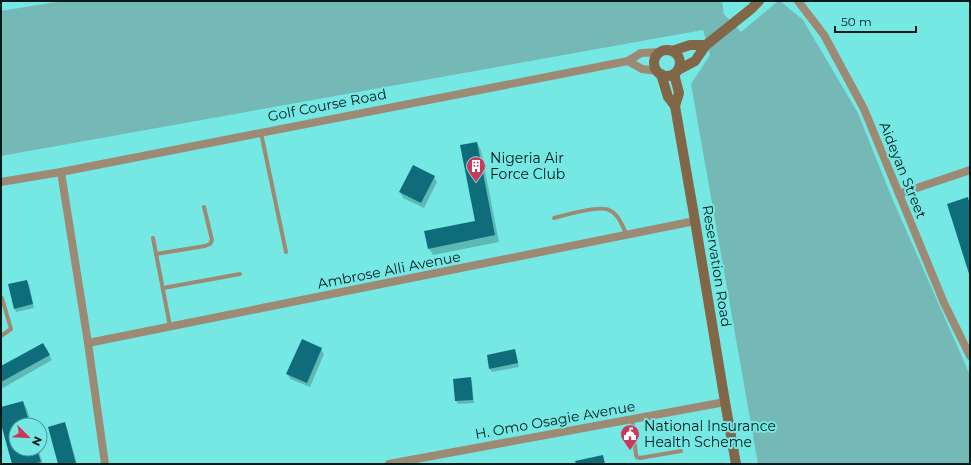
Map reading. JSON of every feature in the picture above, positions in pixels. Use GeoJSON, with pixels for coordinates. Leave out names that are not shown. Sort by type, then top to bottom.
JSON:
{"type":"FeatureCollection","features":[{"type":"Feature","properties":{"kind":"street"},"geometry":{"type":"LineString","coordinates":[[628,61],[642,69],[668,76],[695,61],[706,45],[759,1]]}},
{"type":"Feature","properties":{"kind":"street","name":"Aideyan Street"},"geometry":{"type":"LineString","coordinates":[[798,1],[824,35],[864,109],[944,303],[970,356]]}},
{"type":"Feature","properties":{"kind":"street"},"geometry":{"type":"LineString","coordinates":[[675,106],[668,97],[654,63],[657,55],[660,52],[668,50],[672,51],[690,44],[706,45]]}},
{"type":"Feature","properties":{"kind":"street"},"geometry":{"type":"LineString","coordinates":[[672,51],[680,61],[680,66],[676,72]]}},
{"type":"Feature","properties":{"kind":"street","name":"Golf Course Road"},"geometry":{"type":"LineString","coordinates":[[1,182],[61,172],[628,61],[641,53],[660,52]]}},
{"type":"Feature","properties":{"kind":"street","name":"Reservation Road"},"geometry":{"type":"LineString","coordinates":[[676,72],[679,94],[675,106],[736,464]]}},
{"type":"Feature","properties":{"kind":"street"},"geometry":{"type":"LineString","coordinates":[[899,194],[970,170]]}},
{"type":"Feature","properties":{"kind":"street"},"geometry":{"type":"LineString","coordinates":[[61,172],[88,343],[105,464]]}},
{"type":"Feature","properties":{"kind":"street","name":"Ambrose Alli Avenue"},"geometry":{"type":"LineString","coordinates":[[88,343],[695,221]]}},
{"type":"Feature","properties":{"kind":"street","name":"H. Omo Osagie Avenue"},"geometry":{"type":"LineString","coordinates":[[389,464],[410,462],[725,402]]}},
{"type":"Feature","properties":{"kind":"lane"},"geometry":{"type":"LineString","coordinates":[[261,132],[286,252]]}},
{"type":"Feature","properties":{"kind":"lane"},"geometry":{"type":"LineString","coordinates":[[156,254],[210,244],[212,240],[204,207]]}},
{"type":"Feature","properties":{"kind":"lane"},"geometry":{"type":"LineString","coordinates":[[554,218],[600,208],[608,209],[615,214],[627,235]]}},
{"type":"Feature","properties":{"kind":"lane"},"geometry":{"type":"LineString","coordinates":[[153,238],[170,327]]}},
{"type":"Feature","properties":{"kind":"lane"},"geometry":{"type":"LineString","coordinates":[[163,288],[240,274]]}},
{"type":"Feature","properties":{"kind":"lane"},"geometry":{"type":"LineString","coordinates":[[1,297],[11,329],[1,336]]}},
{"type":"Feature","properties":{"kind":"lane"},"geometry":{"type":"LineString","coordinates":[[632,419],[637,457],[640,458],[681,451]]}},
{"type":"Feature","properties":{"kind":"shaded area"},"geometry":{"type":"Polygon","coordinates":[[[62,1],[722,1],[724,14],[741,32],[778,1],[780,1],[803,20],[858,113],[892,198],[970,375],[970,464],[758,464],[691,84],[710,55],[703,30],[1,156],[1,11],[62,1]]]}},
{"type":"Feature","properties":{"kind":"building","name":"Nigeria Air Force Club"},"geometry":{"type":"Polygon","coordinates":[[[477,142],[495,235],[428,249],[424,231],[475,221],[460,145],[477,142]]]}},
{"type":"Feature","properties":{"kind":"building"},"geometry":{"type":"Polygon","coordinates":[[[413,165],[435,176],[421,203],[399,192],[413,165]]]}},
{"type":"Feature","properties":{"kind":"building"},"geometry":{"type":"Polygon","coordinates":[[[968,197],[970,205],[970,277],[947,204],[968,197]]]}},
{"type":"Feature","properties":{"kind":"building"},"geometry":{"type":"Polygon","coordinates":[[[27,280],[33,304],[14,309],[8,284],[27,280]]]}},
{"type":"Feature","properties":{"kind":"building"},"geometry":{"type":"Polygon","coordinates":[[[302,339],[322,348],[307,383],[286,374],[302,339]]]}},
{"type":"Feature","properties":{"kind":"building"},"geometry":{"type":"Polygon","coordinates":[[[43,343],[50,355],[1,382],[1,366],[43,343]]]}},
{"type":"Feature","properties":{"kind":"building"},"geometry":{"type":"Polygon","coordinates":[[[515,349],[518,363],[489,369],[487,355],[515,349]]]}},
{"type":"Feature","properties":{"kind":"building"},"geometry":{"type":"Polygon","coordinates":[[[471,377],[473,400],[455,401],[453,379],[471,377]]]}},
{"type":"Feature","properties":{"kind":"building"},"geometry":{"type":"Polygon","coordinates":[[[23,401],[28,417],[8,417],[8,449],[1,424],[1,407],[23,401]]]}},
{"type":"Feature","properties":{"kind":"building"},"geometry":{"type":"Polygon","coordinates":[[[65,422],[76,464],[58,464],[48,427],[65,422]]]}},
{"type":"Feature","properties":{"kind":"building"},"geometry":{"type":"Polygon","coordinates":[[[603,455],[605,464],[576,464],[575,461],[603,455]]]}},
{"type":"Feature","properties":{"kind":"building"},"geometry":{"type":"Polygon","coordinates":[[[10,457],[39,457],[41,462],[33,464],[12,464],[10,457]]]}},
{"type":"Feature","properties":{"kind":"place","name":"Nigeria Air Force Club"},"geometry":{"type":"Point","coordinates":[476,183]}},
{"type":"Feature","properties":{"kind":"place","name":"National Insurance Health Scheme"},"geometry":{"type":"Point","coordinates":[630,451]}}]}
